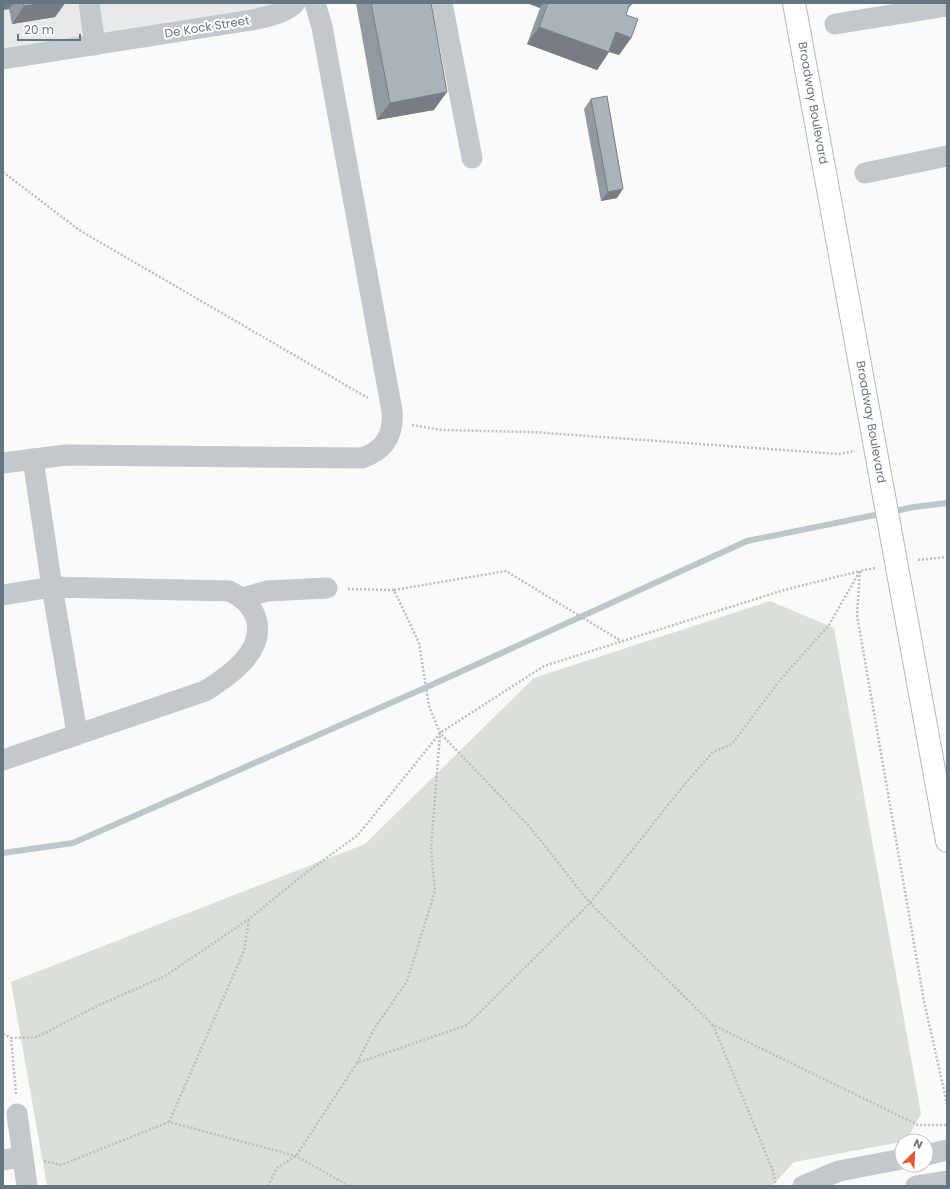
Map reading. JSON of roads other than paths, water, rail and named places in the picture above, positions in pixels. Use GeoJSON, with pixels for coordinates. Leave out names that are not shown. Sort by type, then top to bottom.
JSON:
{"type":"FeatureCollection","features":[{"type":"Feature","properties":{"kind":"main road","name":"Broadway Boulevard"},"geometry":{"type":"LineString","coordinates":[[794,3],[877,455],[903,560],[947,842]]}},
{"type":"Feature","properties":{"kind":"street"},"geometry":{"type":"LineString","coordinates":[[89,3],[95,45]]}},
{"type":"Feature","properties":{"kind":"street"},"geometry":{"type":"LineString","coordinates":[[3,463],[66,455],[362,458],[376,452],[388,441],[392,431],[392,413],[322,27],[315,3]]}},
{"type":"Feature","properties":{"kind":"street"},"geometry":{"type":"LineString","coordinates":[[442,3],[472,158]]}},
{"type":"Feature","properties":{"kind":"street","name":"De Kock Street"},"geometry":{"type":"LineString","coordinates":[[3,59],[252,20],[272,15],[293,5]]}},
{"type":"Feature","properties":{"kind":"street"},"geometry":{"type":"LineString","coordinates":[[835,24],[947,6]]}},
{"type":"Feature","properties":{"kind":"street"},"geometry":{"type":"LineString","coordinates":[[865,173],[947,156]]}},
{"type":"Feature","properties":{"kind":"street"},"geometry":{"type":"LineString","coordinates":[[33,459],[52,587],[77,733]]}},
{"type":"Feature","properties":{"kind":"street"},"geometry":{"type":"LineString","coordinates":[[3,595],[52,587],[228,591],[242,598],[254,613],[258,630],[256,640],[245,659],[221,681],[205,691],[77,733],[3,760]]}},
{"type":"Feature","properties":{"kind":"street"},"geometry":{"type":"LineString","coordinates":[[242,598],[268,591],[328,588]]}},
{"type":"Feature","properties":{"kind":"street"},"geometry":{"type":"LineString","coordinates":[[17,1114],[12,1159],[27,1186]]}},
{"type":"Feature","properties":{"kind":"street"},"geometry":{"type":"LineString","coordinates":[[934,1152],[947,1150]]}},
{"type":"Feature","properties":{"kind":"street"},"geometry":{"type":"LineString","coordinates":[[803,1186],[839,1171],[894,1161]]}},
{"type":"Feature","properties":{"kind":"street"},"geometry":{"type":"LineString","coordinates":[[916,1186],[947,1181]]}},
{"type":"Feature","properties":{"kind":"waterway"},"geometry":{"type":"LineString","coordinates":[[3,853],[73,843],[427,687],[747,541],[914,507],[947,503]]}}]}
